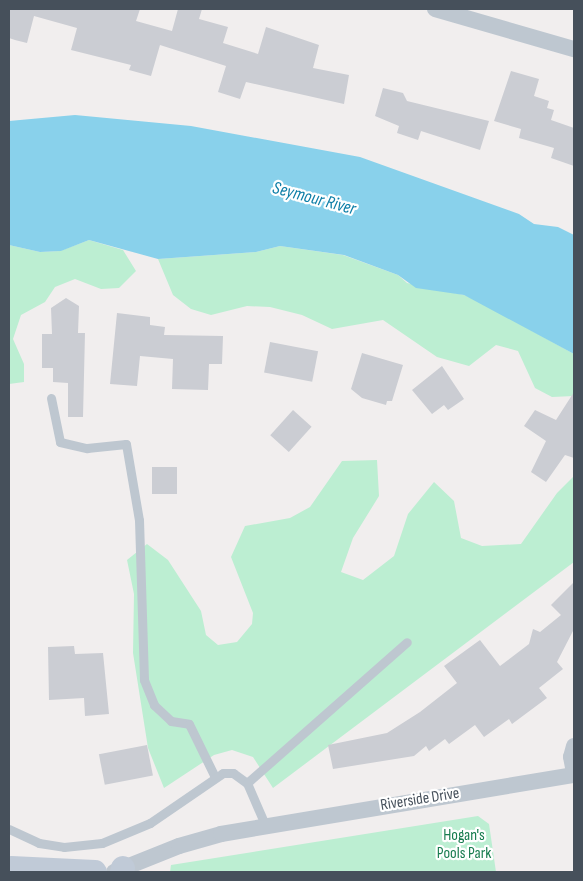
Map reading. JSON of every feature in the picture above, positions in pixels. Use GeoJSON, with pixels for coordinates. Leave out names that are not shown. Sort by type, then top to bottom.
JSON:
{"type":"FeatureCollection","features":[{"type":"Feature","properties":{"kind":"main road"},"geometry":{"type":"LineString","coordinates":[[12,868],[95,872]]}},
{"type":"Feature","properties":{"kind":"street"},"geometry":{"type":"LineString","coordinates":[[435,9],[574,49]]}},
{"type":"Feature","properties":{"kind":"street"},"geometry":{"type":"LineString","coordinates":[[574,746],[571,757],[574,774]]}},
{"type":"Feature","properties":{"kind":"street","name":"Riverside Drive"},"geometry":{"type":"LineString","coordinates":[[119,871],[178,846],[266,827],[574,774]]}},
{"type":"Feature","properties":{"kind":"lane"},"geometry":{"type":"LineString","coordinates":[[51,398],[60,442],[87,448],[126,444],[139,520],[144,680],[154,705],[171,721],[189,724],[215,777]]}},
{"type":"Feature","properties":{"kind":"lane"},"geometry":{"type":"LineString","coordinates":[[247,783],[407,642]]}},
{"type":"Feature","properties":{"kind":"lane"},"geometry":{"type":"LineString","coordinates":[[9,829],[39,843],[64,847],[102,843],[150,823],[215,777],[233,773],[247,783],[266,827]]}},
{"type":"Feature","properties":{"kind":"green space"},"geometry":{"type":"Polygon","coordinates":[[[89,240],[123,250],[136,271],[119,288],[101,289],[75,279],[55,287],[45,302],[21,315],[13,339],[24,364],[24,382],[9,384],[9,245],[40,252],[60,251],[89,240]]]}},
{"type":"Feature","properties":{"kind":"green space"},"geometry":{"type":"Polygon","coordinates":[[[280,246],[343,255],[398,275],[407,283],[464,295],[480,302],[574,354],[574,396],[552,397],[535,388],[518,351],[496,345],[469,366],[437,357],[383,320],[332,329],[302,315],[270,307],[247,306],[211,315],[191,309],[173,295],[158,259],[256,252],[280,246]]]}},
{"type":"Feature","properties":{"kind":"green space"},"geometry":{"type":"Polygon","coordinates":[[[377,460],[379,496],[353,538],[341,572],[363,580],[394,556],[408,514],[434,482],[454,501],[461,538],[482,546],[521,544],[557,493],[574,476],[574,562],[273,788],[253,757],[232,750],[214,755],[164,788],[148,748],[133,653],[134,594],[127,560],[147,544],[168,560],[201,611],[206,635],[218,645],[237,642],[252,624],[253,613],[231,557],[245,526],[290,518],[310,507],[342,461],[377,460]]]}},
{"type":"Feature","properties":{"kind":"green space","name":"Hogan's Pools Park"},"geometry":{"type":"Polygon","coordinates":[[[478,816],[489,824],[496,872],[170,872],[171,865],[478,816]]]}},
{"type":"Feature","properties":{"kind":"water","name":"Seymour River"},"geometry":{"type":"Polygon","coordinates":[[[75,115],[191,126],[360,157],[519,214],[534,224],[558,227],[574,235],[574,354],[464,295],[416,288],[398,275],[344,255],[280,246],[256,252],[158,259],[89,240],[61,251],[40,252],[9,245],[9,121],[75,115]]]}},
{"type":"Feature","properties":{"kind":"building"},"geometry":{"type":"Polygon","coordinates":[[[9,9],[140,9],[136,21],[172,31],[178,9],[202,9],[199,19],[228,27],[223,43],[258,54],[266,27],[319,45],[313,68],[349,75],[344,104],[246,82],[240,99],[218,92],[226,66],[160,45],[151,76],[129,70],[131,65],[71,50],[77,28],[34,16],[27,43],[15,40],[9,38],[9,9]]]}},
{"type":"Feature","properties":{"kind":"building"},"geometry":{"type":"Polygon","coordinates":[[[511,71],[539,79],[534,96],[549,101],[547,108],[554,110],[551,120],[574,128],[574,166],[551,158],[554,148],[519,138],[521,129],[494,121],[511,71]]]}},
{"type":"Feature","properties":{"kind":"building"},"geometry":{"type":"Polygon","coordinates":[[[383,88],[403,93],[407,101],[489,121],[480,150],[421,131],[418,140],[397,133],[399,126],[375,116],[383,88]]]}},
{"type":"Feature","properties":{"kind":"building"},"geometry":{"type":"Polygon","coordinates":[[[66,298],[79,306],[78,333],[85,333],[83,417],[68,417],[68,383],[53,382],[53,368],[42,368],[42,334],[52,334],[51,308],[66,298]]]}},
{"type":"Feature","properties":{"kind":"building"},"geometry":{"type":"Polygon","coordinates":[[[117,313],[150,317],[150,325],[165,327],[164,335],[223,336],[222,364],[209,364],[208,390],[172,389],[173,359],[140,356],[137,386],[110,384],[117,313]]]}},
{"type":"Feature","properties":{"kind":"building"},"geometry":{"type":"Polygon","coordinates":[[[270,342],[318,351],[312,382],[264,372],[270,342]]]}},
{"type":"Feature","properties":{"kind":"building"},"geometry":{"type":"Polygon","coordinates":[[[362,353],[403,365],[392,401],[387,401],[386,405],[362,398],[351,389],[362,353]]]}},
{"type":"Feature","properties":{"kind":"building"},"geometry":{"type":"Polygon","coordinates":[[[442,366],[464,399],[448,410],[444,405],[432,414],[412,390],[442,366]]]}},
{"type":"Feature","properties":{"kind":"building"},"geometry":{"type":"Polygon","coordinates":[[[574,392],[574,458],[565,455],[546,482],[531,472],[546,441],[524,426],[535,410],[556,420],[574,392]]]}},
{"type":"Feature","properties":{"kind":"building"},"geometry":{"type":"Polygon","coordinates":[[[293,410],[312,427],[289,452],[270,435],[293,410]]]}},
{"type":"Feature","properties":{"kind":"building"},"geometry":{"type":"Polygon","coordinates":[[[152,467],[177,467],[177,494],[152,494],[152,467]]]}},
{"type":"Feature","properties":{"kind":"building"},"geometry":{"type":"Polygon","coordinates":[[[574,582],[574,629],[557,662],[563,669],[539,688],[547,698],[512,724],[509,719],[484,737],[475,725],[449,744],[445,739],[429,751],[426,746],[414,756],[333,769],[328,745],[387,733],[420,712],[457,683],[444,666],[480,640],[500,666],[529,644],[533,629],[540,632],[561,615],[551,605],[574,582]]]}},
{"type":"Feature","properties":{"kind":"building"},"geometry":{"type":"Polygon","coordinates":[[[74,646],[75,654],[103,653],[109,714],[85,716],[84,698],[49,700],[48,647],[74,646]]]}},
{"type":"Feature","properties":{"kind":"building"},"geometry":{"type":"Polygon","coordinates":[[[147,745],[153,775],[105,785],[99,754],[147,745]]]}}]}
